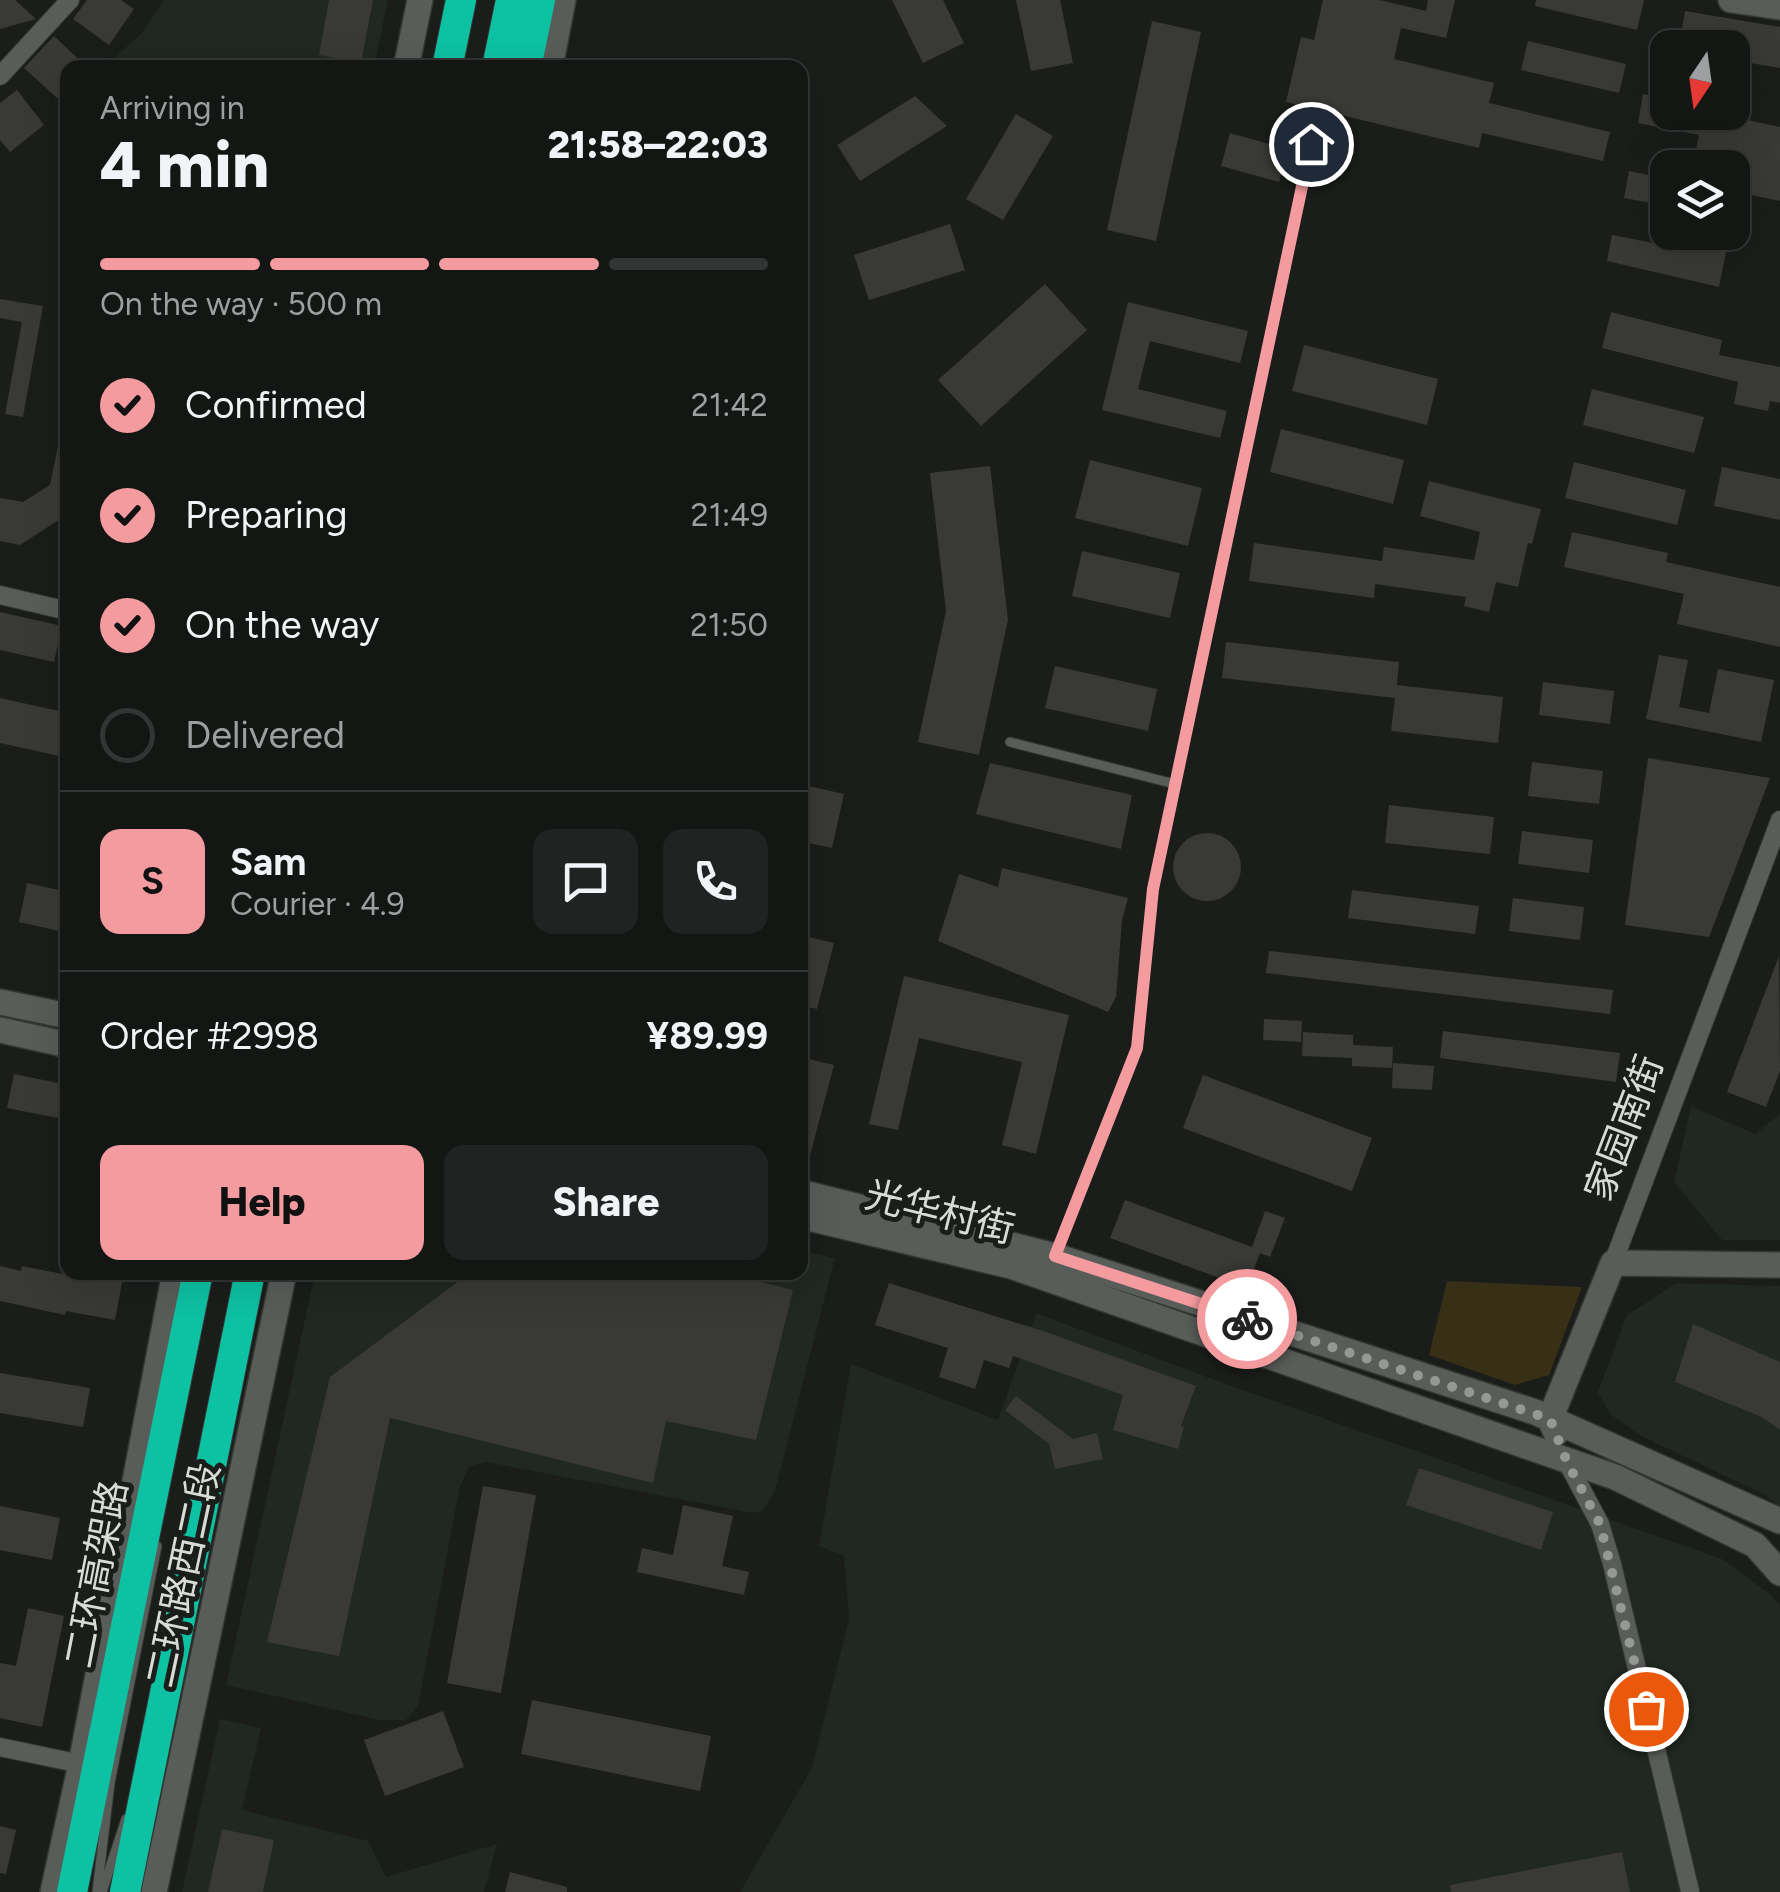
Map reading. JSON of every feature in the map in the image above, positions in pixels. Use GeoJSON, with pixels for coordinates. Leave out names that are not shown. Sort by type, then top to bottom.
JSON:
{"type":"FeatureCollection","features":[{"type":"Feature","properties":{"kind":"highway"},"geometry":{"type":"LineString","coordinates":[[431,60],[442,0]]}},
{"type":"Feature","properties":{"kind":"highway"},"geometry":{"type":"LineString","coordinates":[[450,60],[461,0]]}},
{"type":"Feature","properties":{"kind":"highway"},"geometry":{"type":"LineString","coordinates":[[500,60],[511,0]]}},
{"type":"Feature","properties":{"kind":"highway"},"geometry":{"type":"LineString","coordinates":[[528,60],[540,0]]}},
{"type":"Feature","properties":{"kind":"highway","name":"二环高架路"},"geometry":{"type":"LineString","coordinates":[[72,1892],[196,1280]]}},
{"type":"Feature","properties":{"kind":"highway"},"geometry":{"type":"LineString","coordinates":[[125,1892],[248,1280]]}},
{"type":"Feature","properties":{"kind":"main road"},"geometry":{"type":"LineString","coordinates":[[408,60],[420,0]]}},
{"type":"Feature","properties":{"kind":"main road"},"geometry":{"type":"LineString","coordinates":[[552,60],[563,0]]}},
{"type":"Feature","properties":{"kind":"main road"},"geometry":{"type":"LineString","coordinates":[[1731,0],[1780,7]]}},
{"type":"Feature","properties":{"kind":"main road"},"geometry":{"type":"LineString","coordinates":[[0,1002],[60,1014]]}},
{"type":"Feature","properties":{"kind":"main road"},"geometry":{"type":"LineString","coordinates":[[0,1030],[60,1043]]}},
{"type":"Feature","properties":{"kind":"main road","name":"光华村街"},"geometry":{"type":"LineString","coordinates":[[808,1194],[1550,1419],[1780,1521]]}},
{"type":"Feature","properties":{"kind":"main road","name":"光华村街"},"geometry":{"type":"LineString","coordinates":[[808,1218],[1011,1266],[1051,1268],[1615,1477],[1755,1545],[1780,1573]]}},
{"type":"Feature","properties":{"kind":"main road"},"geometry":{"type":"LineString","coordinates":[[1613,1263],[1780,1265]]}},
{"type":"Feature","properties":{"kind":"main road","name":"家园南街"},"geometry":{"type":"LineString","coordinates":[[1550,1419],[1613,1263]]}},
{"type":"Feature","properties":{"kind":"main road","name":"二环路西二段"},"geometry":{"type":"LineString","coordinates":[[53,1892],[172,1280]]}},
{"type":"Feature","properties":{"kind":"main road","name":"二环路西二段"},"geometry":{"type":"LineString","coordinates":[[154,1892],[282,1280]]}},
{"type":"Feature","properties":{"kind":"main road"},"geometry":{"type":"LineString","coordinates":[[1550,1419],[1567,1462]]}},
{"type":"Feature","properties":{"kind":"street"},"geometry":{"type":"LineString","coordinates":[[0,76],[70,0]]}},
{"type":"Feature","properties":{"kind":"street"},"geometry":{"type":"LineString","coordinates":[[0,596],[60,609]]}},
{"type":"Feature","properties":{"kind":"street","name":"家园南街"},"geometry":{"type":"LineString","coordinates":[[1613,1263],[1780,820]]}},
{"type":"Feature","properties":{"kind":"street"},"geometry":{"type":"LineString","coordinates":[[1567,1462],[1600,1524],[1612,1564],[1689,1892],[1705,1892]]}},
{"type":"Feature","properties":{"kind":"street"},"geometry":{"type":"LineString","coordinates":[[0,1747],[81,1764]]}},
{"type":"Feature","properties":{"kind":"lane"},"geometry":{"type":"LineString","coordinates":[[1051,1268],[1137,1048],[1153,889],[1311,144]]}},
{"type":"Feature","properties":{"kind":"lane"},"geometry":{"type":"LineString","coordinates":[[1010,742],[1175,784]]}},
{"type":"Feature","properties":{"kind":"lane"},"geometry":{"type":"LineString","coordinates":[[158,1522],[166,1433]]}},
{"type":"Feature","properties":{"kind":"lane"},"geometry":{"type":"LineString","coordinates":[[137,1772],[180,1559],[216,1443]]}},
{"type":"Feature","properties":{"kind":"lane"},"geometry":{"type":"LineString","coordinates":[[99,1892],[110,1783],[157,1539]]}},
{"type":"Feature","properties":{"kind":"lane"},"geometry":{"type":"LineString","coordinates":[[99,1892],[130,1803]]}},
{"type":"Feature","properties":{"kind":"shaded area"},"geometry":{"type":"Polygon","coordinates":[[[164,0],[388,0],[375,60],[112,60],[142,33],[164,0]]]}},
{"type":"Feature","properties":{"kind":"shaded area"},"geometry":{"type":"Polygon","coordinates":[[[1691,1106],[1755,1134],[1780,1114],[1780,1240],[1722,1240],[1674,1182],[1691,1106]]]}},
{"type":"Feature","properties":{"kind":"shaded area"},"geometry":{"type":"Polygon","coordinates":[[[808,1252],[835,1258],[775,1491],[762,1511],[753,1513],[486,1462],[470,1466],[460,1486],[418,1706],[406,1720],[380,1720],[226,1685],[313,1280],[808,1280],[808,1252]]]}},
{"type":"Feature","properties":{"kind":"shaded area"},"geometry":{"type":"Polygon","coordinates":[[[1447,1281],[1582,1287],[1549,1375],[1515,1385],[1429,1355],[1447,1281]]]}},
{"type":"Feature","properties":{"kind":"shaded area"},"geometry":{"type":"Polygon","coordinates":[[[1676,1283],[1780,1286],[1780,1506],[1761,1493],[1641,1436],[1610,1414],[1598,1392],[1627,1315],[1676,1283]]]}},
{"type":"Feature","properties":{"kind":"shaded area"},"geometry":{"type":"Polygon","coordinates":[[[1036,1313],[1722,1559],[1770,1594],[1780,1605],[1780,1892],[740,1892],[812,1768],[849,1619],[844,1556],[819,1546],[851,1364],[998,1420],[1036,1313]]]}},
{"type":"Feature","properties":{"kind":"shaded area"},"geometry":{"type":"Polygon","coordinates":[[[220,1719],[261,1728],[242,1810],[368,1841],[386,1877],[497,1844],[484,1892],[182,1892],[220,1719]]]}},
{"type":"Feature","properties":{"kind":"building"},"geometry":{"type":"Polygon","coordinates":[[[0,0],[15,0],[36,19],[0,29],[0,0]]]}},
{"type":"Feature","properties":{"kind":"building"},"geometry":{"type":"Polygon","coordinates":[[[87,0],[121,0],[134,9],[109,45],[73,19],[87,0]]]}},
{"type":"Feature","properties":{"kind":"building"},"geometry":{"type":"Polygon","coordinates":[[[329,0],[373,0],[362,60],[319,55],[329,0]]]}},
{"type":"Feature","properties":{"kind":"building"},"geometry":{"type":"Polygon","coordinates":[[[892,0],[943,0],[964,43],[923,63],[892,0]]]}},
{"type":"Feature","properties":{"kind":"building"},"geometry":{"type":"Polygon","coordinates":[[[1016,0],[1060,0],[1073,63],[1031,71],[1016,0]]]}},
{"type":"Feature","properties":{"kind":"building"},"geometry":{"type":"Polygon","coordinates":[[[1323,0],[1380,0],[1426,11],[1428,0],[1455,0],[1446,38],[1401,28],[1394,59],[1494,83],[1489,103],[1610,132],[1603,161],[1482,133],[1479,148],[1286,102],[1301,37],[1314,40],[1323,0]]]}},
{"type":"Feature","properties":{"kind":"building"},"geometry":{"type":"Polygon","coordinates":[[[1536,0],[1644,0],[1637,30],[1535,6],[1536,0]]]}},
{"type":"Feature","properties":{"kind":"building"},"geometry":{"type":"Polygon","coordinates":[[[1685,11],[1780,27],[1780,68],[1750,63],[1750,30],[1682,30],[1685,11]]]}},
{"type":"Feature","properties":{"kind":"building"},"geometry":{"type":"Polygon","coordinates":[[[1152,21],[1201,32],[1156,241],[1107,230],[1152,21]]]}},
{"type":"Feature","properties":{"kind":"building"},"geometry":{"type":"Polygon","coordinates":[[[54,36],[80,60],[60,60],[57,98],[24,68],[54,36]]]}},
{"type":"Feature","properties":{"kind":"building"},"geometry":{"type":"Polygon","coordinates":[[[1528,41],[1626,64],[1619,93],[1521,70],[1528,41]]]}},
{"type":"Feature","properties":{"kind":"building"},"geometry":{"type":"Polygon","coordinates":[[[17,90],[44,125],[10,152],[0,140],[0,103],[17,90]]]}},
{"type":"Feature","properties":{"kind":"building"},"geometry":{"type":"Polygon","coordinates":[[[1643,94],[1650,95],[1650,125],[1638,123],[1643,94]]]}},
{"type":"Feature","properties":{"kind":"building"},"geometry":{"type":"Polygon","coordinates":[[[915,96],[947,126],[860,181],[837,145],[915,96]]]}},
{"type":"Feature","properties":{"kind":"building"},"geometry":{"type":"Polygon","coordinates":[[[1016,114],[1053,136],[1003,220],[966,199],[1016,114]]]}},
{"type":"Feature","properties":{"kind":"building"},"geometry":{"type":"Polygon","coordinates":[[[1750,121],[1780,127],[1780,201],[1750,195],[1750,150],[1696,150],[1699,135],[1674,130],[1750,130],[1750,121]]]}},
{"type":"Feature","properties":{"kind":"building"},"geometry":{"type":"Polygon","coordinates":[[[1230,133],[1287,149],[1279,182],[1221,166],[1230,133]]]}},
{"type":"Feature","properties":{"kind":"building"},"geometry":{"type":"Polygon","coordinates":[[[1629,171],[1650,175],[1650,203],[1624,198],[1629,171]]]}},
{"type":"Feature","properties":{"kind":"building"},"geometry":{"type":"Polygon","coordinates":[[[950,224],[965,270],[869,300],[854,255],[950,224]]]}},
{"type":"Feature","properties":{"kind":"building"},"geometry":{"type":"Polygon","coordinates":[[[1612,235],[1650,242],[1650,250],[1726,250],[1719,287],[1607,261],[1612,235]]]}},
{"type":"Feature","properties":{"kind":"building"},"geometry":{"type":"Polygon","coordinates":[[[1045,284],[1087,330],[981,426],[938,380],[1045,284]]]}},
{"type":"Feature","properties":{"kind":"building"},"geometry":{"type":"Polygon","coordinates":[[[0,299],[43,306],[23,417],[5,414],[22,322],[0,318],[0,299]]]}},
{"type":"Feature","properties":{"kind":"building"},"geometry":{"type":"Polygon","coordinates":[[[1128,302],[1248,331],[1240,363],[1150,341],[1138,389],[1227,411],[1220,438],[1102,410],[1128,302]]]}},
{"type":"Feature","properties":{"kind":"building"},"geometry":{"type":"Polygon","coordinates":[[[1611,312],[1722,340],[1719,355],[1780,367],[1780,403],[1770,401],[1768,411],[1734,404],[1738,382],[1602,348],[1611,312]]]}},
{"type":"Feature","properties":{"kind":"building"},"geometry":{"type":"Polygon","coordinates":[[[1304,345],[1438,379],[1427,425],[1292,391],[1304,345]]]}},
{"type":"Feature","properties":{"kind":"building"},"geometry":{"type":"Polygon","coordinates":[[[1592,389],[1704,417],[1694,453],[1583,425],[1592,389]]]}},
{"type":"Feature","properties":{"kind":"building"},"geometry":{"type":"Polygon","coordinates":[[[1281,429],[1404,460],[1393,504],[1270,472],[1281,429]]]}},
{"type":"Feature","properties":{"kind":"building"},"geometry":{"type":"Polygon","coordinates":[[[60,437],[60,519],[20,545],[0,541],[0,498],[23,502],[50,485],[60,437]]]}},
{"type":"Feature","properties":{"kind":"building"},"geometry":{"type":"Polygon","coordinates":[[[1090,460],[1202,488],[1188,546],[1075,518],[1090,460]]]}},
{"type":"Feature","properties":{"kind":"building"},"geometry":{"type":"Polygon","coordinates":[[[1574,462],[1686,490],[1677,525],[1565,498],[1574,462]]]}},
{"type":"Feature","properties":{"kind":"building"},"geometry":{"type":"Polygon","coordinates":[[[990,466],[1008,620],[979,755],[918,742],[946,611],[930,473],[990,466]]]}},
{"type":"Feature","properties":{"kind":"building"},"geometry":{"type":"Polygon","coordinates":[[[1722,467],[1780,479],[1780,520],[1714,506],[1722,467]]]}},
{"type":"Feature","properties":{"kind":"building"},"geometry":{"type":"Polygon","coordinates":[[[1429,481],[1541,509],[1518,587],[1496,582],[1489,612],[1464,606],[1466,597],[1375,584],[1374,598],[1249,581],[1254,543],[1382,561],[1384,547],[1474,560],[1480,532],[1420,516],[1429,481]]]}},
{"type":"Feature","properties":{"kind":"building"},"geometry":{"type":"Polygon","coordinates":[[[1572,532],[1668,553],[1666,562],[1780,587],[1780,647],[1677,624],[1684,594],[1564,567],[1572,532]]]}},
{"type":"Feature","properties":{"kind":"building"},"geometry":{"type":"Polygon","coordinates":[[[1082,551],[1180,573],[1170,618],[1072,596],[1082,551]]]}},
{"type":"Feature","properties":{"kind":"building"},"geometry":{"type":"Polygon","coordinates":[[[0,612],[60,626],[54,662],[0,650],[0,612]]]}},
{"type":"Feature","properties":{"kind":"building"},"geometry":{"type":"Polygon","coordinates":[[[1226,642],[1399,662],[1397,685],[1503,697],[1498,743],[1391,731],[1395,698],[1222,678],[1226,642]]]}},
{"type":"Feature","properties":{"kind":"building"},"geometry":{"type":"Polygon","coordinates":[[[1659,655],[1688,660],[1679,707],[1709,713],[1718,669],[1774,680],[1761,742],[1646,719],[1659,655]]]}},
{"type":"Feature","properties":{"kind":"building"},"geometry":{"type":"Polygon","coordinates":[[[1055,666],[1157,689],[1148,731],[1045,708],[1055,666]]]}},
{"type":"Feature","properties":{"kind":"building"},"geometry":{"type":"Polygon","coordinates":[[[1543,682],[1614,691],[1610,724],[1539,715],[1543,682]]]}},
{"type":"Feature","properties":{"kind":"building"},"geometry":{"type":"Polygon","coordinates":[[[0,698],[60,711],[60,756],[0,743],[0,698]]]}},
{"type":"Feature","properties":{"kind":"building"},"geometry":{"type":"Polygon","coordinates":[[[1648,758],[1770,778],[1709,937],[1625,925],[1648,758]]]}},
{"type":"Feature","properties":{"kind":"building"},"geometry":{"type":"Polygon","coordinates":[[[1532,762],[1603,771],[1599,804],[1528,796],[1532,762]]]}},
{"type":"Feature","properties":{"kind":"building"},"geometry":{"type":"Polygon","coordinates":[[[990,763],[1132,795],[1121,849],[976,814],[990,763]]]}},
{"type":"Feature","properties":{"kind":"building"},"geometry":{"type":"Polygon","coordinates":[[[808,786],[844,794],[832,848],[808,843],[808,786]]]}},
{"type":"Feature","properties":{"kind":"building"},"geometry":{"type":"Polygon","coordinates":[[[1389,805],[1494,817],[1490,854],[1385,843],[1389,805]]]}},
{"type":"Feature","properties":{"kind":"building"},"geometry":{"type":"Polygon","coordinates":[[[1522,831],[1593,840],[1589,873],[1518,864],[1522,831]]]}},
{"type":"Feature","properties":{"kind":"building"},"geometry":{"type":"Polygon","coordinates":[[[1207,833],[1220,835],[1231,843],[1239,854],[1239,880],[1231,891],[1220,899],[1207,901],[1194,899],[1183,891],[1175,880],[1173,867],[1175,854],[1183,843],[1194,835],[1207,833]]]}},
{"type":"Feature","properties":{"kind":"building"},"geometry":{"type":"Polygon","coordinates":[[[1002,868],[1128,898],[1122,920],[1116,997],[1108,1012],[938,941],[959,874],[998,887],[1002,868]]]}},
{"type":"Feature","properties":{"kind":"building"},"geometry":{"type":"Polygon","coordinates":[[[27,883],[60,890],[60,931],[19,922],[27,883]]]}},
{"type":"Feature","properties":{"kind":"building"},"geometry":{"type":"Polygon","coordinates":[[[1352,890],[1479,906],[1475,934],[1348,918],[1352,890]]]}},
{"type":"Feature","properties":{"kind":"building"},"geometry":{"type":"Polygon","coordinates":[[[1513,898],[1584,907],[1580,940],[1509,931],[1513,898]]]}},
{"type":"Feature","properties":{"kind":"building"},"geometry":{"type":"Polygon","coordinates":[[[808,937],[834,943],[817,1009],[808,1007],[808,937]]]}},
{"type":"Feature","properties":{"kind":"building"},"geometry":{"type":"Polygon","coordinates":[[[1269,951],[1613,990],[1610,1014],[1266,973],[1269,951]]]}},
{"type":"Feature","properties":{"kind":"building"},"geometry":{"type":"Polygon","coordinates":[[[1779,956],[1780,1071],[1766,1107],[1727,1092],[1779,956]]]}},
{"type":"Feature","properties":{"kind":"building"},"geometry":{"type":"Polygon","coordinates":[[[904,976],[1069,1015],[1036,1154],[1002,1145],[1022,1062],[919,1038],[898,1130],[869,1124],[904,976]]]}},
{"type":"Feature","properties":{"kind":"building"},"geometry":{"type":"Polygon","coordinates":[[[1264,1019],[1302,1021],[1301,1042],[1263,1040],[1264,1019]]]}},
{"type":"Feature","properties":{"kind":"building"},"geometry":{"type":"Polygon","coordinates":[[[1443,1031],[1620,1053],[1616,1082],[1440,1058],[1443,1031]]]}},
{"type":"Feature","properties":{"kind":"building"},"geometry":{"type":"Polygon","coordinates":[[[1303,1032],[1353,1035],[1353,1045],[1393,1047],[1392,1068],[1352,1066],[1352,1058],[1302,1056],[1303,1032]]]}},
{"type":"Feature","properties":{"kind":"building"},"geometry":{"type":"Polygon","coordinates":[[[808,1059],[834,1065],[808,1163],[808,1059]]]}},
{"type":"Feature","properties":{"kind":"building"},"geometry":{"type":"Polygon","coordinates":[[[1393,1063],[1434,1066],[1432,1090],[1392,1088],[1393,1063]]]}},
{"type":"Feature","properties":{"kind":"building"},"geometry":{"type":"Polygon","coordinates":[[[14,1074],[60,1083],[60,1118],[7,1108],[14,1074]]]}},
{"type":"Feature","properties":{"kind":"building"},"geometry":{"type":"Polygon","coordinates":[[[1203,1075],[1372,1138],[1352,1191],[1183,1128],[1203,1075]]]}},
{"type":"Feature","properties":{"kind":"building"},"geometry":{"type":"Polygon","coordinates":[[[1125,1200],[1252,1247],[1265,1211],[1285,1218],[1270,1257],[1260,1253],[1247,1288],[1110,1238],[1125,1200]]]}},
{"type":"Feature","properties":{"kind":"building"},"geometry":{"type":"Polygon","coordinates":[[[0,1266],[60,1273],[60,1280],[122,1280],[115,1320],[66,1311],[65,1315],[0,1301],[0,1266]]]}},
{"type":"Feature","properties":{"kind":"building"},"geometry":{"type":"Polygon","coordinates":[[[460,1280],[752,1280],[793,1290],[756,1440],[666,1421],[653,1483],[390,1418],[339,1656],[267,1642],[330,1377],[460,1280]]]}},
{"type":"Feature","properties":{"kind":"building"},"geometry":{"type":"Polygon","coordinates":[[[889,1283],[1043,1331],[1196,1386],[1181,1426],[1184,1427],[1178,1449],[1113,1430],[1123,1395],[1013,1356],[1009,1368],[984,1360],[975,1389],[939,1377],[948,1348],[875,1325],[889,1283]]]}},
{"type":"Feature","properties":{"kind":"building"},"geometry":{"type":"Polygon","coordinates":[[[1693,1324],[1780,1362],[1780,1430],[1762,1417],[1675,1382],[1693,1324]]]}},
{"type":"Feature","properties":{"kind":"building"},"geometry":{"type":"Polygon","coordinates":[[[0,1373],[90,1388],[83,1427],[0,1413],[0,1373]]]}},
{"type":"Feature","properties":{"kind":"building"},"geometry":{"type":"Polygon","coordinates":[[[1016,1396],[1073,1439],[1097,1433],[1103,1459],[1055,1469],[1049,1444],[1005,1410],[1016,1396]]]}},
{"type":"Feature","properties":{"kind":"building"},"geometry":{"type":"Polygon","coordinates":[[[1419,1468],[1553,1512],[1541,1550],[1406,1505],[1419,1468]]]}},
{"type":"Feature","properties":{"kind":"building"},"geometry":{"type":"Polygon","coordinates":[[[483,1486],[536,1495],[501,1693],[447,1683],[483,1486]]]}},
{"type":"Feature","properties":{"kind":"building"},"geometry":{"type":"Polygon","coordinates":[[[683,1505],[733,1516],[722,1566],[749,1572],[744,1595],[637,1572],[642,1548],[673,1555],[683,1505]]]}},
{"type":"Feature","properties":{"kind":"building"},"geometry":{"type":"Polygon","coordinates":[[[0,1506],[60,1518],[52,1560],[0,1550],[0,1506]]]}},
{"type":"Feature","properties":{"kind":"building"},"geometry":{"type":"Polygon","coordinates":[[[28,1608],[64,1616],[42,1727],[0,1718],[0,1663],[16,1666],[28,1608]]]}},
{"type":"Feature","properties":{"kind":"building"},"geometry":{"type":"Polygon","coordinates":[[[532,1700],[711,1736],[700,1791],[521,1754],[532,1700]]]}},
{"type":"Feature","properties":{"kind":"building"},"geometry":{"type":"Polygon","coordinates":[[[443,1711],[464,1767],[385,1796],[364,1740],[443,1711]]]}},
{"type":"Feature","properties":{"kind":"building"},"geometry":{"type":"Polygon","coordinates":[[[0,1826],[16,1830],[6,1874],[0,1873],[0,1826]]]}},
{"type":"Feature","properties":{"kind":"building"},"geometry":{"type":"Polygon","coordinates":[[[222,1829],[274,1840],[263,1892],[208,1892],[222,1829]]]}},
{"type":"Feature","properties":{"kind":"building"},"geometry":{"type":"Polygon","coordinates":[[[1622,1852],[1630,1892],[1451,1892],[1450,1885],[1622,1852]]]}},
{"type":"Feature","properties":{"kind":"building"},"geometry":{"type":"Polygon","coordinates":[[[510,1872],[567,1887],[567,1892],[505,1892],[510,1872]]]}},
{"type":"Feature","properties":{"kind":"way so far"},"geometry":{"type":"LineString","coordinates":[[1247,1319],[1550,1419],[1567,1462],[1600,1524],[1646,1709]]}},
{"type":"Feature","properties":{"kind":"route"},"geometry":{"type":"LineString","coordinates":[[1247,1319],[1055,1256],[1137,1048],[1153,889],[1311,144]]}}]}
